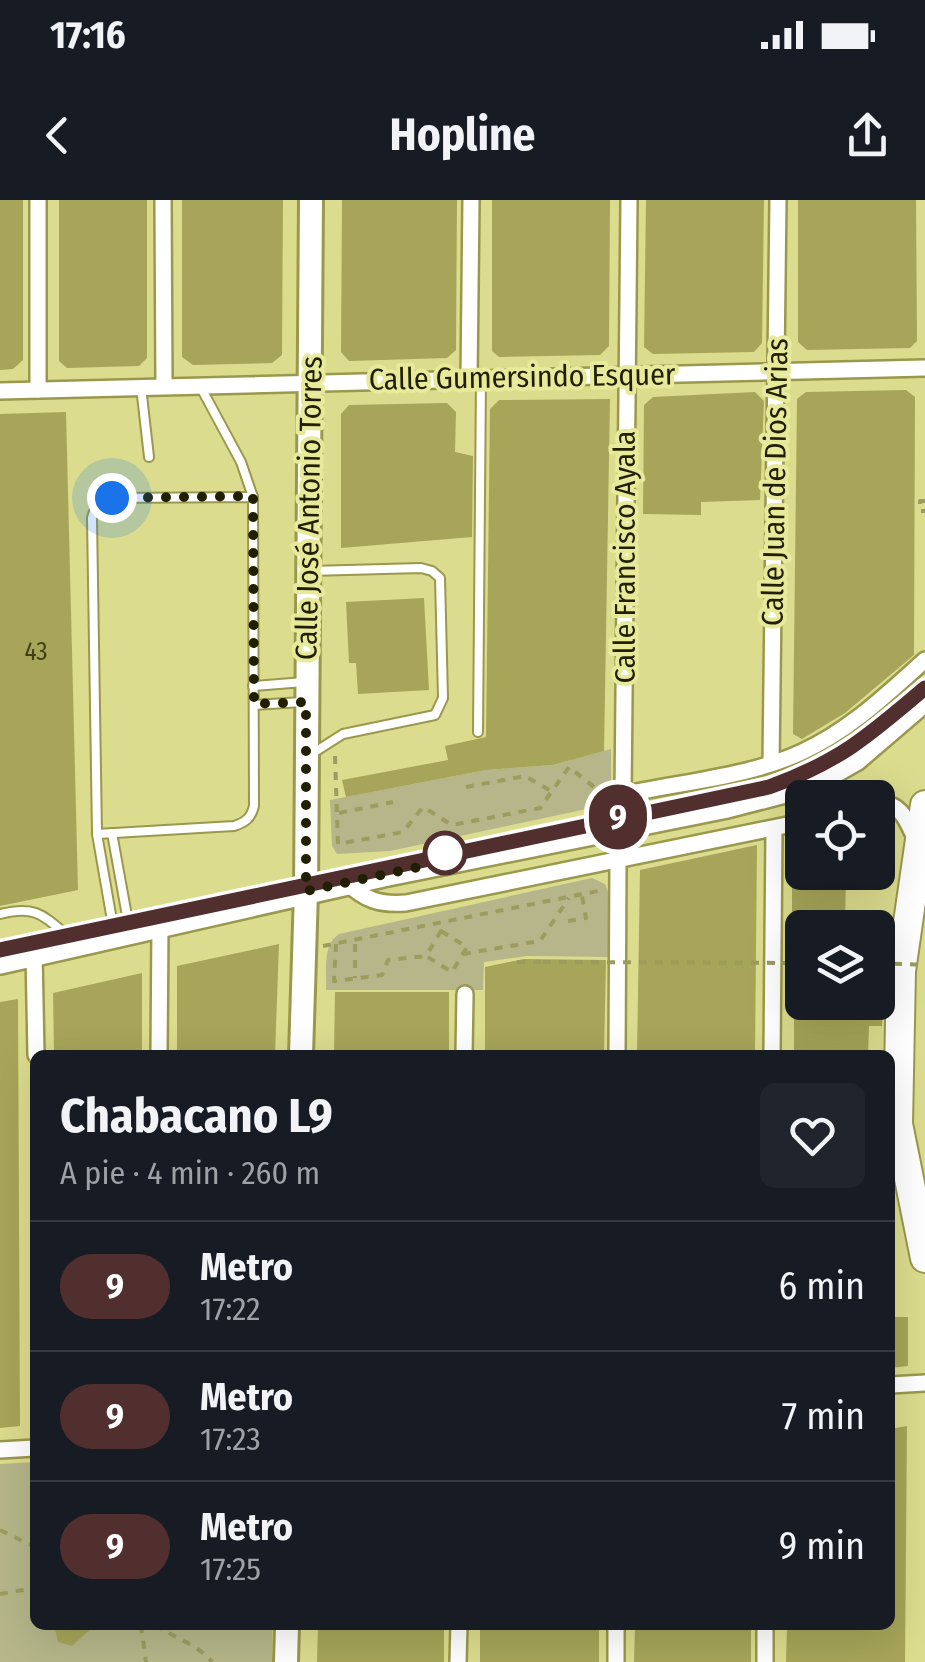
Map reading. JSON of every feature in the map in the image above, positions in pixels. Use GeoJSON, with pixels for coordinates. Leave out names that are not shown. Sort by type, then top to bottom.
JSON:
{"type":"FeatureCollection","features":[{"type":"Feature","properties":{"kind":"highway"},"geometry":{"type":"LineString","coordinates":[[925,805],[901,971],[898,1124],[925,1258]]}},
{"type":"Feature","properties":{"kind":"main road"},"geometry":{"type":"LineString","coordinates":[[0,961],[346,882],[790,790],[855,758],[925,698]]}},
{"type":"Feature","properties":{"kind":"street"},"geometry":{"type":"LineString","coordinates":[[38,200],[38,390]]}},
{"type":"Feature","properties":{"kind":"street"},"geometry":{"type":"LineString","coordinates":[[163,200],[164,386]]}},
{"type":"Feature","properties":{"kind":"street","name":"Calle José Antonio Torres"},"geometry":{"type":"LineString","coordinates":[[301,1050],[306,891],[311,200]]}},
{"type":"Feature","properties":{"kind":"street"},"geometry":{"type":"LineString","coordinates":[[471,200],[475,378]]}},
{"type":"Feature","properties":{"kind":"street","name":"Calle Francisco Ayala"},"geometry":{"type":"LineString","coordinates":[[623,795],[628,200]]}},
{"type":"Feature","properties":{"kind":"street","name":"Calle Juan de Dios Arias"},"geometry":{"type":"LineString","coordinates":[[772,763],[778,200]]}},
{"type":"Feature","properties":{"kind":"street","name":"Calle Gumersindo Esquer"},"geometry":{"type":"LineString","coordinates":[[0,390],[925,368]]}},
{"type":"Feature","properties":{"kind":"street"},"geometry":{"type":"LineString","coordinates":[[623,795],[772,763],[833,735],[867,712],[925,660]]}},
{"type":"Feature","properties":{"kind":"street"},"geometry":{"type":"LineString","coordinates":[[895,808],[902,812],[919,848]]}},
{"type":"Feature","properties":{"kind":"street"},"geometry":{"type":"LineString","coordinates":[[346,882],[362,898],[383,904],[406,903],[785,827]]}},
{"type":"Feature","properties":{"kind":"street"},"geometry":{"type":"LineString","coordinates":[[772,1050],[774,830]]}},
{"type":"Feature","properties":{"kind":"street"},"geometry":{"type":"LineString","coordinates":[[617,1050],[618,862]]}},
{"type":"Feature","properties":{"kind":"street"},"geometry":{"type":"LineString","coordinates":[[159,1050],[160,925]]}},
{"type":"Feature","properties":{"kind":"street"},"geometry":{"type":"LineString","coordinates":[[34,954],[36,1050]]}},
{"type":"Feature","properties":{"kind":"street"},"geometry":{"type":"LineString","coordinates":[[464,994],[464,1050]]}},
{"type":"Feature","properties":{"kind":"street"},"geometry":{"type":"LineString","coordinates":[[895,1386],[925,1383]]}},
{"type":"Feature","properties":{"kind":"street"},"geometry":{"type":"LineString","coordinates":[[0,1450],[30,1448]]}},
{"type":"Feature","properties":{"kind":"street"},"geometry":{"type":"LineString","coordinates":[[286,1662],[287,1630]]}},
{"type":"Feature","properties":{"kind":"street"},"geometry":{"type":"LineString","coordinates":[[458,1662],[459,1630]]}},
{"type":"Feature","properties":{"kind":"street"},"geometry":{"type":"LineString","coordinates":[[616,1630],[616,1662]]}},
{"type":"Feature","properties":{"kind":"street"},"geometry":{"type":"LineString","coordinates":[[765,1662],[766,1630]]}},
{"type":"Feature","properties":{"kind":"lane"},"geometry":{"type":"LineString","coordinates":[[475,378],[478,732]]}},
{"type":"Feature","properties":{"kind":"lane"},"geometry":{"type":"LineString","coordinates":[[97,834],[244,823],[254,806],[253,496],[241,462],[200,386]]}},
{"type":"Feature","properties":{"kind":"lane"},"geometry":{"type":"LineString","coordinates":[[140,387],[149,458]]}},
{"type":"Feature","properties":{"kind":"lane"},"geometry":{"type":"LineString","coordinates":[[122,934],[97,834],[94,508],[112,498],[253,496]]}},
{"type":"Feature","properties":{"kind":"lane"},"geometry":{"type":"LineString","coordinates":[[306,757],[343,734],[435,715],[443,698],[440,578],[421,568],[308,571]]}},
{"type":"Feature","properties":{"kind":"lane"},"geometry":{"type":"LineString","coordinates":[[254,686],[307,692]]}},
{"type":"Feature","properties":{"kind":"lane"},"geometry":{"type":"LineString","coordinates":[[254,704],[307,692]]}},
{"type":"Feature","properties":{"kind":"lane"},"geometry":{"type":"LineString","coordinates":[[112,833],[122,934]]}},
{"type":"Feature","properties":{"kind":"lane"},"geometry":{"type":"LineString","coordinates":[[0,914],[24,908],[40,913],[78,944]]}},
{"type":"Feature","properties":{"kind":"path"},"geometry":{"type":"LineString","coordinates":[[922,501],[920,511],[925,511]]}},
{"type":"Feature","properties":{"kind":"path"},"geometry":{"type":"LineString","coordinates":[[334,746],[338,844],[404,832],[423,807],[452,825],[540,808],[570,767],[599,791],[610,788],[623,795]]}},
{"type":"Feature","properties":{"kind":"path"},"geometry":{"type":"LineString","coordinates":[[466,787],[525,776],[552,792]]}},
{"type":"Feature","properties":{"kind":"path"},"geometry":{"type":"LineString","coordinates":[[337,813],[393,802]]}},
{"type":"Feature","properties":{"kind":"path"},"geometry":{"type":"LineString","coordinates":[[304,950],[618,886]]}},
{"type":"Feature","properties":{"kind":"path"},"geometry":{"type":"LineString","coordinates":[[568,921],[586,918],[582,894]]}},
{"type":"Feature","properties":{"kind":"path"},"geometry":{"type":"LineString","coordinates":[[463,954],[540,941],[570,896]]}},
{"type":"Feature","properties":{"kind":"path"},"geometry":{"type":"LineString","coordinates":[[426,956],[441,932],[439,922]]}},
{"type":"Feature","properties":{"kind":"path"},"geometry":{"type":"LineString","coordinates":[[336,944],[334,981],[382,975],[388,960],[426,956],[452,972],[468,947],[441,932]]}},
{"type":"Feature","properties":{"kind":"path"},"geometry":{"type":"LineString","coordinates":[[355,944],[355,978]]}},
{"type":"Feature","properties":{"kind":"path"},"geometry":{"type":"LineString","coordinates":[[518,962],[785,963]]}},
{"type":"Feature","properties":{"kind":"path"},"geometry":{"type":"LineString","coordinates":[[895,964],[925,965]]}},
{"type":"Feature","properties":{"kind":"path"},"geometry":{"type":"LineString","coordinates":[[0,1530],[30,1545]]}},
{"type":"Feature","properties":{"kind":"path"},"geometry":{"type":"LineString","coordinates":[[0,1594],[30,1589]]}},
{"type":"Feature","properties":{"kind":"path"},"geometry":{"type":"LineString","coordinates":[[142,1630],[146,1662]]}},
{"type":"Feature","properties":{"kind":"path"},"geometry":{"type":"LineString","coordinates":[[162,1630],[204,1652],[212,1662]]}},
{"type":"Feature","properties":{"kind":"green space"},"geometry":{"type":"Polygon","coordinates":[[[611,749],[611,792],[624,801],[390,851],[337,854],[332,846],[330,800],[486,770],[553,765],[611,749]]]}},
{"type":"Feature","properties":{"kind":"green space"},"geometry":{"type":"Polygon","coordinates":[[[592,878],[605,884],[610,897],[610,957],[527,956],[484,962],[483,990],[326,990],[328,952],[339,934],[592,878]]]}},
{"type":"Feature","properties":{"kind":"green space"},"geometry":{"type":"Polygon","coordinates":[[[30,1462],[30,1630],[272,1630],[272,1662],[0,1662],[0,1464],[30,1462]]]}},
{"type":"Feature","properties":{"kind":"building"},"geometry":{"type":"Polygon","coordinates":[[[0,200],[23,200],[23,360],[13,369],[0,370],[0,200]]]}},
{"type":"Feature","properties":{"kind":"building"},"geometry":{"type":"Polygon","coordinates":[[[59,200],[147,200],[147,358],[139,366],[67,368],[59,361],[59,200]]]}},
{"type":"Feature","properties":{"kind":"building"},"geometry":{"type":"Polygon","coordinates":[[[182,200],[283,200],[282,355],[272,363],[193,365],[182,357],[182,200]]]}},
{"type":"Feature","properties":{"kind":"building"},"geometry":{"type":"Polygon","coordinates":[[[342,200],[457,200],[456,350],[447,358],[349,361],[341,352],[342,200]]]}},
{"type":"Feature","properties":{"kind":"building"},"geometry":{"type":"Polygon","coordinates":[[[492,200],[610,200],[609,346],[600,355],[499,357],[492,351],[492,200]]]}},
{"type":"Feature","properties":{"kind":"building"},"geometry":{"type":"Polygon","coordinates":[[[646,200],[764,200],[762,343],[754,352],[653,354],[644,347],[646,200]]]}},
{"type":"Feature","properties":{"kind":"building"},"geometry":{"type":"Polygon","coordinates":[[[798,200],[916,200],[917,341],[910,348],[807,350],[798,342],[798,200]]]}},
{"type":"Feature","properties":{"kind":"building"},"geometry":{"type":"Polygon","coordinates":[[[906,390],[915,397],[914,655],[845,713],[802,739],[793,734],[797,399],[806,392],[906,390]]]}},
{"type":"Feature","properties":{"kind":"building"},"geometry":{"type":"Polygon","coordinates":[[[755,392],[764,401],[760,500],[701,502],[701,515],[643,514],[644,405],[653,397],[755,392]]]}},
{"type":"Feature","properties":{"kind":"building"},"geometry":{"type":"Polygon","coordinates":[[[610,399],[604,751],[553,765],[486,770],[346,797],[342,780],[448,760],[445,746],[486,737],[490,409],[499,400],[610,399]]]}},
{"type":"Feature","properties":{"kind":"building"},"geometry":{"type":"Polygon","coordinates":[[[447,403],[456,412],[455,452],[473,456],[472,537],[341,548],[341,414],[349,405],[447,403]]]}},
{"type":"Feature","properties":{"kind":"building"},"geometry":{"type":"Polygon","coordinates":[[[66,412],[78,890],[0,906],[0,414],[66,412]]]}},
{"type":"Feature","properties":{"kind":"building"},"geometry":{"type":"Polygon","coordinates":[[[424,598],[429,690],[358,694],[356,663],[349,663],[346,602],[424,598]]]}},
{"type":"Feature","properties":{"kind":"building"},"geometry":{"type":"Polygon","coordinates":[[[757,845],[755,1050],[637,1050],[640,870],[757,845]]]}},
{"type":"Feature","properties":{"kind":"building"},"geometry":{"type":"Polygon","coordinates":[[[792,890],[846,890],[845,910],[792,910],[792,890]]]}},
{"type":"Feature","properties":{"kind":"building"},"geometry":{"type":"Polygon","coordinates":[[[279,944],[275,1050],[177,1050],[177,966],[279,944]]]}},
{"type":"Feature","properties":{"kind":"building"},"geometry":{"type":"Polygon","coordinates":[[[524,959],[606,960],[604,1050],[485,1050],[485,967],[524,959]]]}},
{"type":"Feature","properties":{"kind":"building"},"geometry":{"type":"Polygon","coordinates":[[[142,973],[142,1050],[54,1050],[53,993],[142,973]]]}},
{"type":"Feature","properties":{"kind":"building"},"geometry":{"type":"Polygon","coordinates":[[[335,992],[449,992],[449,1050],[334,1050],[335,992]]]}},
{"type":"Feature","properties":{"kind":"building"},"geometry":{"type":"Polygon","coordinates":[[[18,999],[20,1426],[0,1428],[0,1002],[18,999]]]}},
{"type":"Feature","properties":{"kind":"building"},"geometry":{"type":"Polygon","coordinates":[[[794,1020],[882,1020],[882,1026],[869,1026],[868,1050],[794,1050],[794,1020]]]}},
{"type":"Feature","properties":{"kind":"building"},"geometry":{"type":"Polygon","coordinates":[[[895,1317],[908,1317],[908,1366],[895,1367],[895,1317]]]}},
{"type":"Feature","properties":{"kind":"building"},"geometry":{"type":"Polygon","coordinates":[[[907,1426],[905,1662],[786,1662],[787,1630],[895,1630],[895,1428],[907,1426]]]}},
{"type":"Feature","properties":{"kind":"building"},"geometry":{"type":"Polygon","coordinates":[[[55,1630],[90,1630],[72,1646],[58,1642],[55,1630]]]}},
{"type":"Feature","properties":{"kind":"building"},"geometry":{"type":"Polygon","coordinates":[[[318,1630],[444,1630],[444,1662],[317,1662],[318,1630]]]}},
{"type":"Feature","properties":{"kind":"building"},"geometry":{"type":"Polygon","coordinates":[[[480,1630],[599,1630],[599,1662],[480,1662],[480,1630]]]}},
{"type":"Feature","properties":{"kind":"building"},"geometry":{"type":"Polygon","coordinates":[[[635,1630],[751,1630],[751,1662],[634,1662],[635,1630]]]}},
{"type":"Feature","properties":{"kind":"metro line","name":"9"},"geometry":{"type":"LineString","coordinates":[[0,950],[769,787],[817,770],[858,745],[925,688]]}},
{"type":"Feature","properties":{"kind":"route"},"geometry":{"type":"LineString","coordinates":[[112,498],[253,496],[254,704],[306,702],[306,891],[456,859],[445,853]]}}]}
